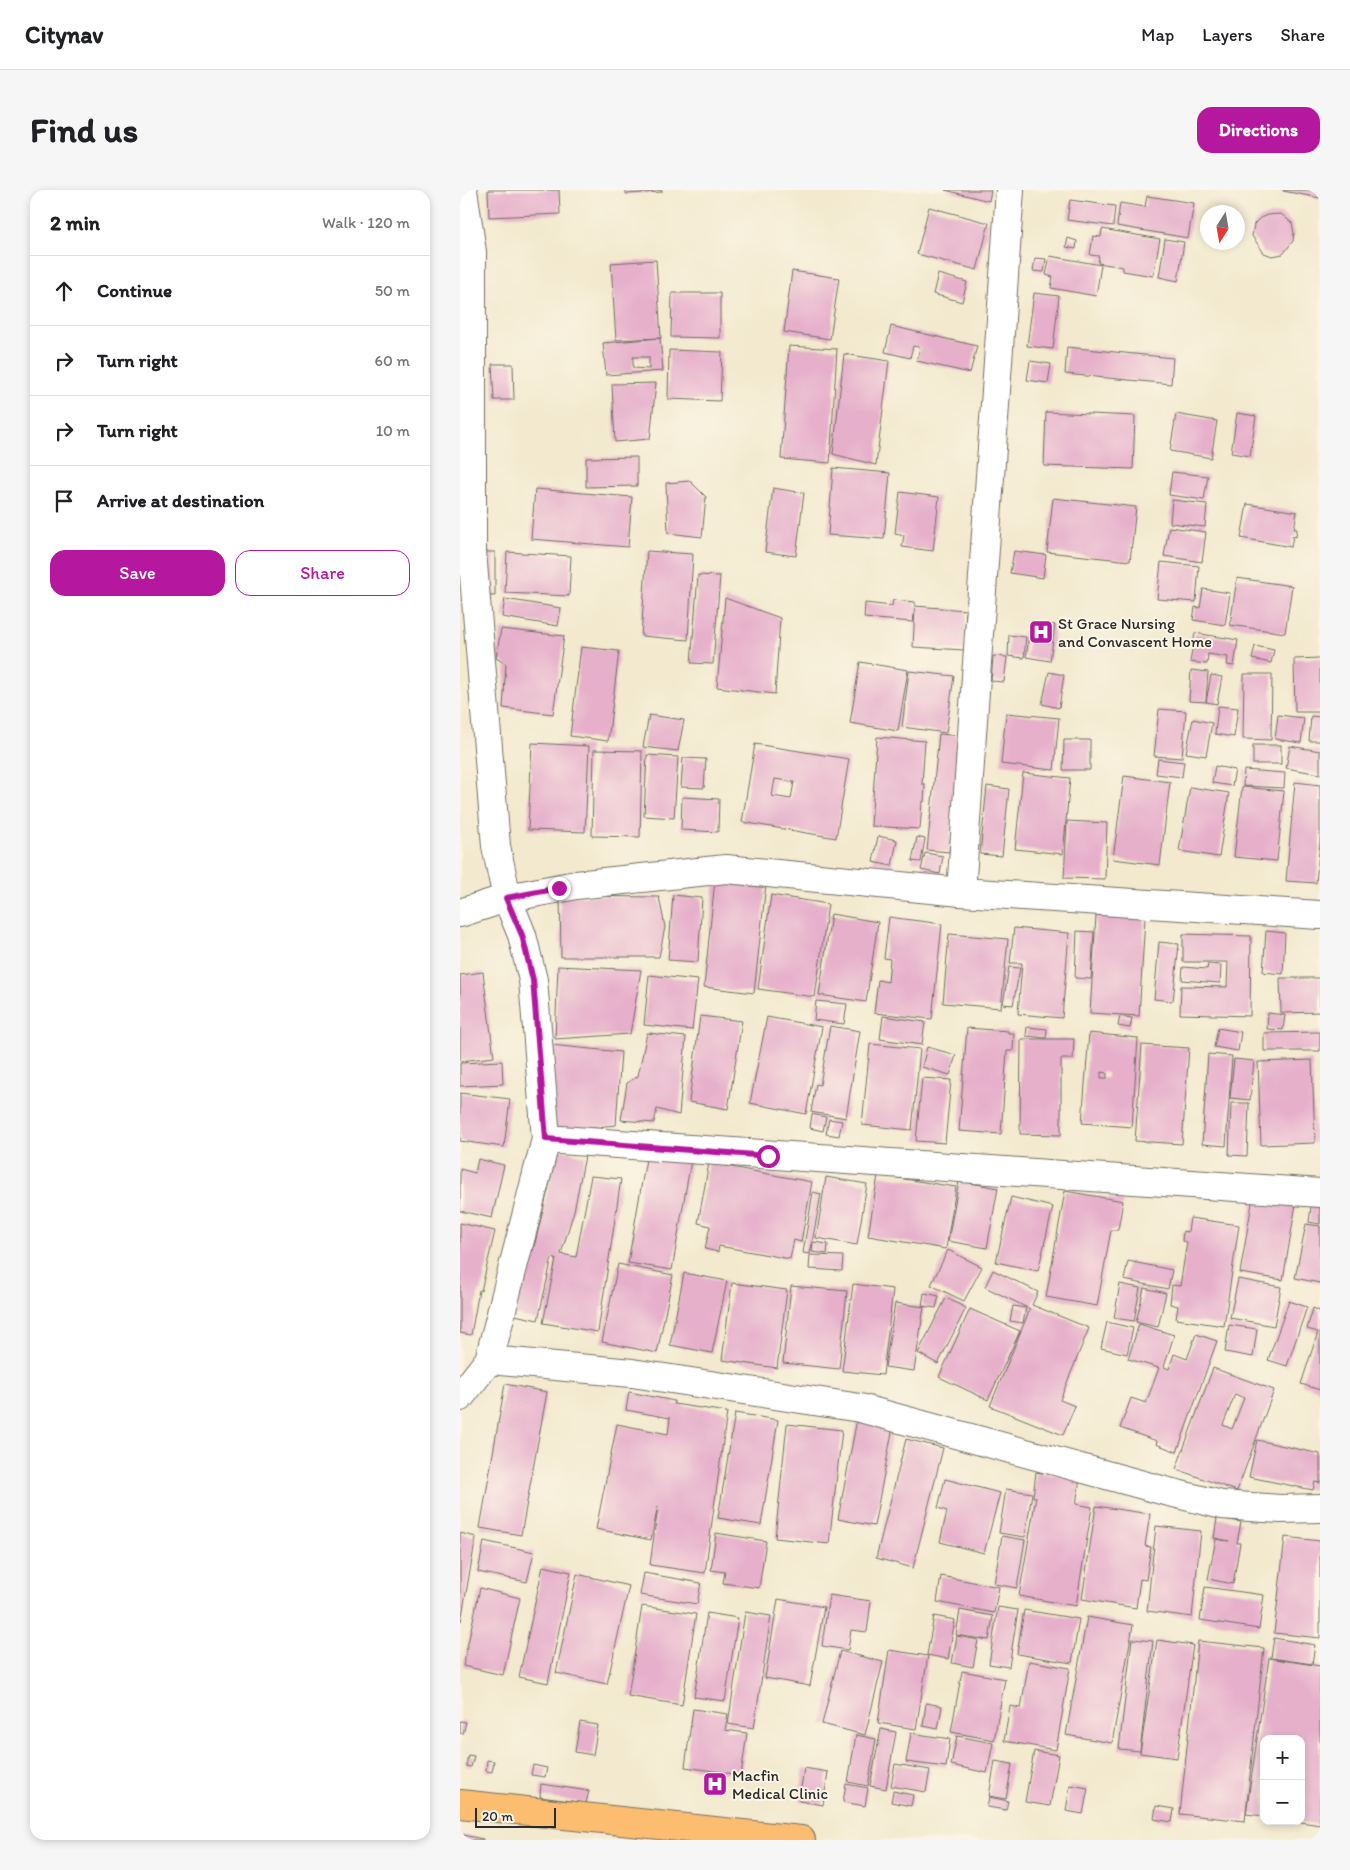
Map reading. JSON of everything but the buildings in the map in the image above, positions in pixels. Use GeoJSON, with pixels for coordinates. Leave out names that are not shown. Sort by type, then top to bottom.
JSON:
{"type":"FeatureCollection","features":[{"type":"Feature","properties":{"kind":"main road"},"geometry":{"type":"LineString","coordinates":[[460,1804],[730,1836],[801,1840]]}},
{"type":"Feature","properties":{"kind":"street"},"geometry":{"type":"LineString","coordinates":[[460,1397],[489,1360],[546,1139],[533,980],[522,935],[506,898],[496,846],[472,551],[466,318],[472,252],[463,190]]}},
{"type":"Feature","properties":{"kind":"street"},"geometry":{"type":"LineString","coordinates":[[961,892],[1010,190]]}},
{"type":"Feature","properties":{"kind":"street"},"geometry":{"type":"LineString","coordinates":[[460,913],[506,898],[576,885],[726,869],[961,892],[1320,914]]}},
{"type":"Feature","properties":{"kind":"street"},"geometry":{"type":"LineString","coordinates":[[546,1139],[1320,1194]]}},
{"type":"Feature","properties":{"kind":"street"},"geometry":{"type":"LineString","coordinates":[[489,1360],[632,1373],[860,1408],[1164,1492],[1222,1505],[1280,1509],[1320,1508]]}},
{"type":"Feature","properties":{"kind":"place","name":"St Grace Nursing and Convascent Home"},"geometry":{"type":"Point","coordinates":[1041,632]}},
{"type":"Feature","properties":{"kind":"place","name":"Macfin Medical Clinic"},"geometry":{"type":"Point","coordinates":[715,1784]}},
{"type":"Feature","properties":{"kind":"route"},"geometry":{"type":"LineString","coordinates":[[559,888],[506,898],[522,935],[533,980],[546,1139],[768,1156]]}}]}
